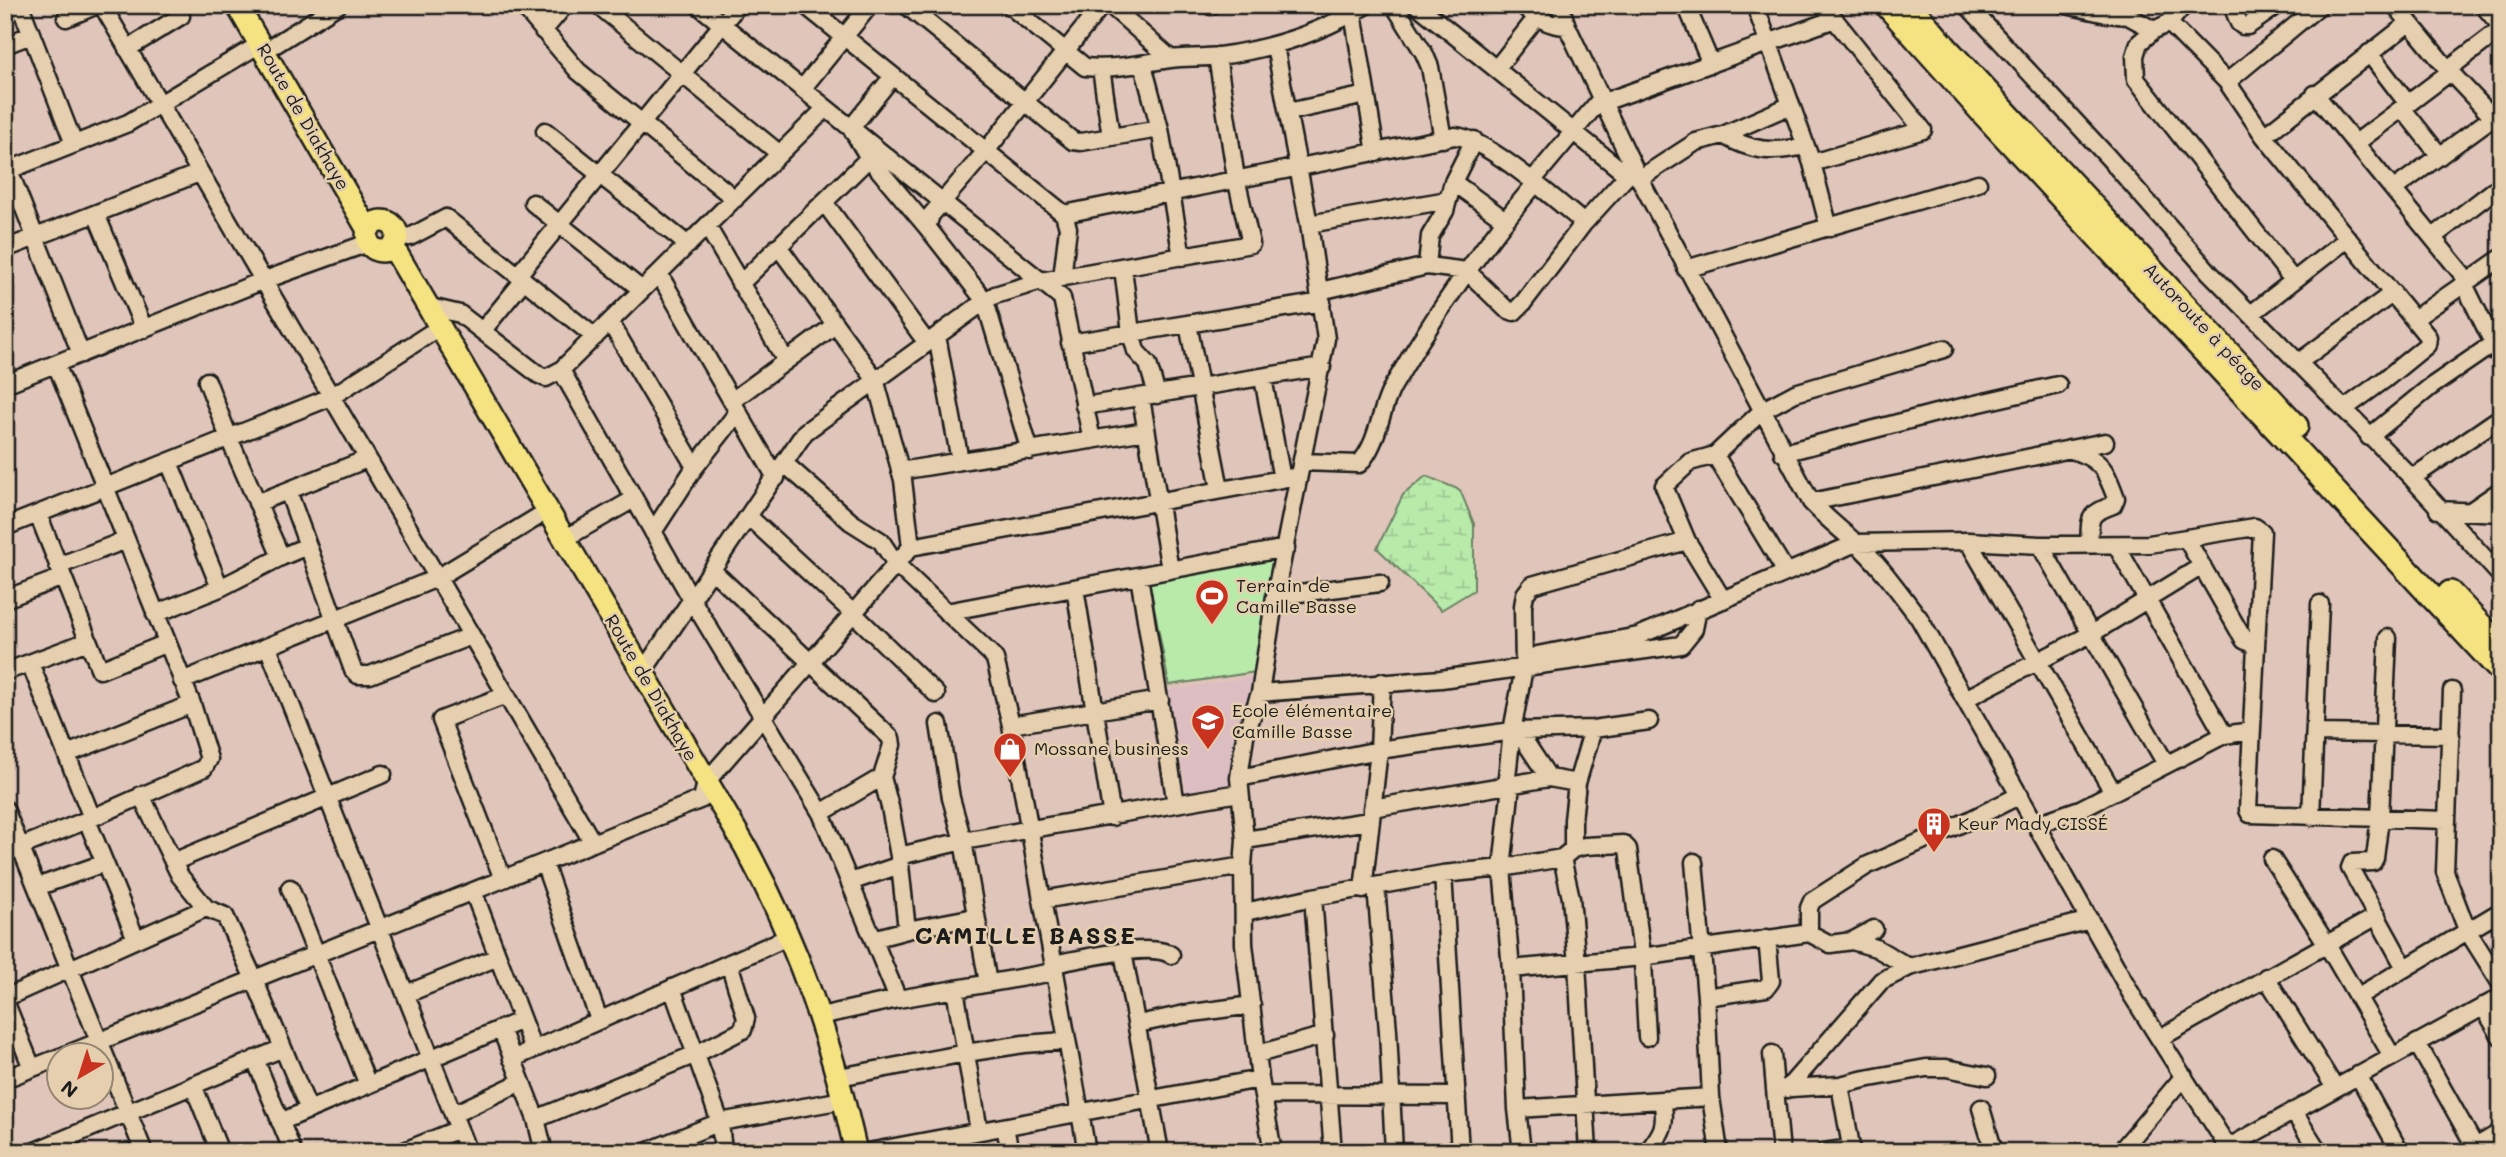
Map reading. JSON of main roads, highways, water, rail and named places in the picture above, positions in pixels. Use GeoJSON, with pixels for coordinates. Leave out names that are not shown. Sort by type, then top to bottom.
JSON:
{"type":"FeatureCollection","features":[{"type":"Feature","properties":{"kind":"highway"},"geometry":{"type":"LineString","coordinates":[[1887,5],[1985,115],[2501,671]]}},
{"type":"Feature","properties":{"kind":"highway","name":"Autoroute à péage"},"geometry":{"type":"LineString","coordinates":[[1909,5],[2501,647]]}},
{"type":"Feature","properties":{"kind":"main road","name":"Route de Diakhaye"},"geometry":{"type":"LineString","coordinates":[[237,5],[268,44],[381,238],[429,334],[536,518],[704,791],[746,848],[774,901],[820,1016],[839,1077],[856,1152]]}},
{"type":"Feature","properties":{"kind":"main road","name":"Route de Diakhaye"},"geometry":{"type":"LineString","coordinates":[[254,5],[268,44]]}},
{"type":"Feature","properties":{"kind":"main road","name":"Route de Diakhaye"},"geometry":{"type":"LineString","coordinates":[[381,238],[430,307],[642,673],[704,791],[777,942],[807,1018],[832,1102],[843,1152]]}},
{"type":"Feature","properties":{"kind":"place","name":"Terrain de Camille Basse"},"geometry":{"type":"Point","coordinates":[1212,626]}},
{"type":"Feature","properties":{"kind":"place","name":"Ecole élémentaire Camille Basse"},"geometry":{"type":"Point","coordinates":[1208,751]}},
{"type":"Feature","properties":{"kind":"place","name":"Mossane business"},"geometry":{"type":"Point","coordinates":[1010,779]}},
{"type":"Feature","properties":{"kind":"place","name":"Keur Mady CISSÉ"},"geometry":{"type":"Point","coordinates":[1934,854]}},
{"type":"Feature","properties":{"kind":"district","name":"CAMILLE BASSE"},"geometry":{"type":"Point","coordinates":[1026,936]}}]}
